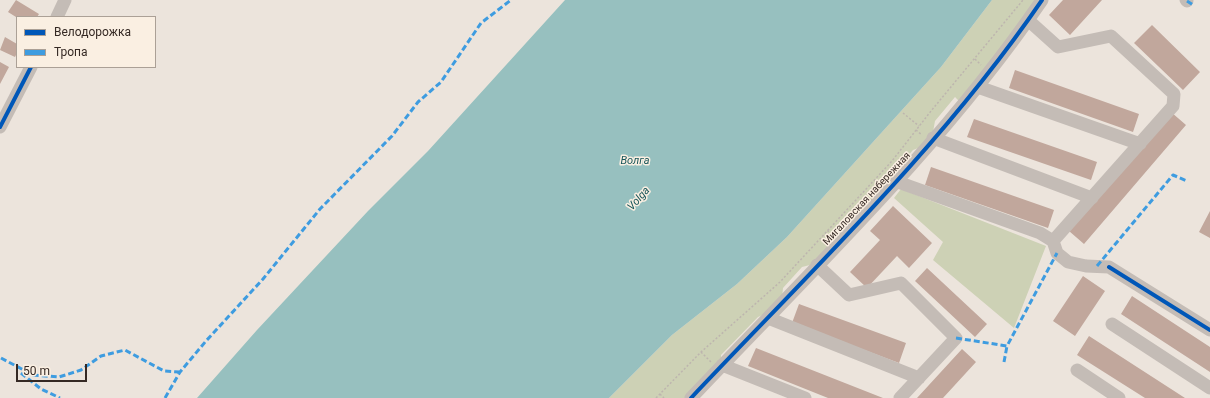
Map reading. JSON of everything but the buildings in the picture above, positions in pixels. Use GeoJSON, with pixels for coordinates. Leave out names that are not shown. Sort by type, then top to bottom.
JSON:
{"type":"FeatureCollection","features":[{"type":"Feature","properties":{"kind":"street"},"geometry":{"type":"LineString","coordinates":[[57,16],[65,0]]}},
{"type":"Feature","properties":{"kind":"street","name":"Мигаловская набережная"},"geometry":{"type":"LineString","coordinates":[[691,398],[768,318],[895,181],[978,87],[1042,0]]}},
{"type":"Feature","properties":{"kind":"street"},"geometry":{"type":"LineString","coordinates":[[1028,20],[1058,47],[1111,36],[1174,94],[1173,106],[1053,241]]}},
{"type":"Feature","properties":{"kind":"street"},"geometry":{"type":"LineString","coordinates":[[0,127],[30,68]]}},
{"type":"Feature","properties":{"kind":"street"},"geometry":{"type":"LineString","coordinates":[[978,87],[1140,144]]}},
{"type":"Feature","properties":{"kind":"street"},"geometry":{"type":"LineString","coordinates":[[933,138],[1092,198]]}},
{"type":"Feature","properties":{"kind":"street"},"geometry":{"type":"LineString","coordinates":[[895,181],[1040,233],[1053,241],[1057,253],[1068,262],[1086,266],[1109,267],[1210,330]]}},
{"type":"Feature","properties":{"kind":"street"},"geometry":{"type":"LineString","coordinates":[[817,265],[849,295],[901,283],[956,338],[900,398]]}},
{"type":"Feature","properties":{"kind":"street"},"geometry":{"type":"LineString","coordinates":[[768,318],[919,378]]}},
{"type":"Feature","properties":{"kind":"street"},"geometry":{"type":"LineString","coordinates":[[1112,324],[1210,388]]}},
{"type":"Feature","properties":{"kind":"street"},"geometry":{"type":"LineString","coordinates":[[722,365],[805,398]]}},
{"type":"Feature","properties":{"kind":"street"},"geometry":{"type":"LineString","coordinates":[[1077,370],[1119,398]]}},
{"type":"Feature","properties":{"kind":"path"},"geometry":{"type":"LineString","coordinates":[[656,398],[700,352],[780,282],[892,161],[1023,0]]}},
{"type":"Feature","properties":{"kind":"path"},"geometry":{"type":"LineString","coordinates":[[974,59],[978,62]]}},
{"type":"Feature","properties":{"kind":"path"},"geometry":{"type":"LineString","coordinates":[[903,113],[919,126]]}},
{"type":"Feature","properties":{"kind":"path"},"geometry":{"type":"LineString","coordinates":[[700,352],[708,359]]}},
{"type":"Feature","properties":{"kind":"path"},"geometry":{"type":"LineString","coordinates":[[660,394],[664,398]]}},
{"type":"Feature","properties":{"kind":"green space"},"geometry":{"type":"Polygon","coordinates":[[[992,0],[1037,0],[960,102],[955,97],[935,121],[933,132],[921,147],[913,150],[878,190],[877,197],[865,210],[850,211],[831,232],[833,243],[810,265],[802,267],[783,288],[782,298],[767,313],[758,317],[721,355],[721,361],[686,398],[609,398],[672,335],[737,284],[787,237],[941,67],[992,0]]]}},
{"type":"Feature","properties":{"kind":"green space"},"geometry":{"type":"Polygon","coordinates":[[[901,189],[1046,246],[1014,328],[933,260],[943,242],[894,198],[901,189]]]}},
{"type":"Feature","properties":{"kind":"water","name":"Волга"},"geometry":{"type":"Polygon","coordinates":[[[565,0],[992,0],[941,67],[787,237],[737,284],[672,335],[609,398],[197,398],[257,330],[368,211],[428,151],[565,0]]]}},
{"type":"Feature","properties":{"kind":"marked path"},"geometry":{"type":"LineString","coordinates":[[165,398],[180,372],[206,341],[263,279],[320,209],[392,136],[418,102],[441,82],[481,23],[511,0]]}},
{"type":"Feature","properties":{"kind":"marked path"},"geometry":{"type":"LineString","coordinates":[[1187,1],[1193,5]]}},
{"type":"Feature","properties":{"kind":"marked path"},"geometry":{"type":"LineString","coordinates":[[1097,266],[1173,175],[1187,181]]}},
{"type":"Feature","properties":{"kind":"marked path"},"geometry":{"type":"LineString","coordinates":[[956,338],[1007,346],[1057,253]]}},
{"type":"Feature","properties":{"kind":"marked path"},"geometry":{"type":"LineString","coordinates":[[1004,362],[1007,346]]}},
{"type":"Feature","properties":{"kind":"marked path"},"geometry":{"type":"LineString","coordinates":[[1,358],[33,375],[59,377],[81,370],[101,356],[125,350],[164,371],[180,372]]}},
{"type":"Feature","properties":{"kind":"marked path"},"geometry":{"type":"LineString","coordinates":[[21,373],[41,389],[60,398]]}},
{"type":"Feature","properties":{"kind":"cycle path"},"geometry":{"type":"LineString","coordinates":[[691,398],[829,254],[919,156],[962,106],[1003,54],[1042,0]]}},
{"type":"Feature","properties":{"kind":"cycle path"},"geometry":{"type":"LineString","coordinates":[[0,127],[30,68]]}},
{"type":"Feature","properties":{"kind":"cycle path"},"geometry":{"type":"LineString","coordinates":[[1109,267],[1210,330]]}},
{"type":"Feature","properties":{"kind":"water label","name":"Volga"},"geometry":{"type":"Point","coordinates":[639,199]}}]}
